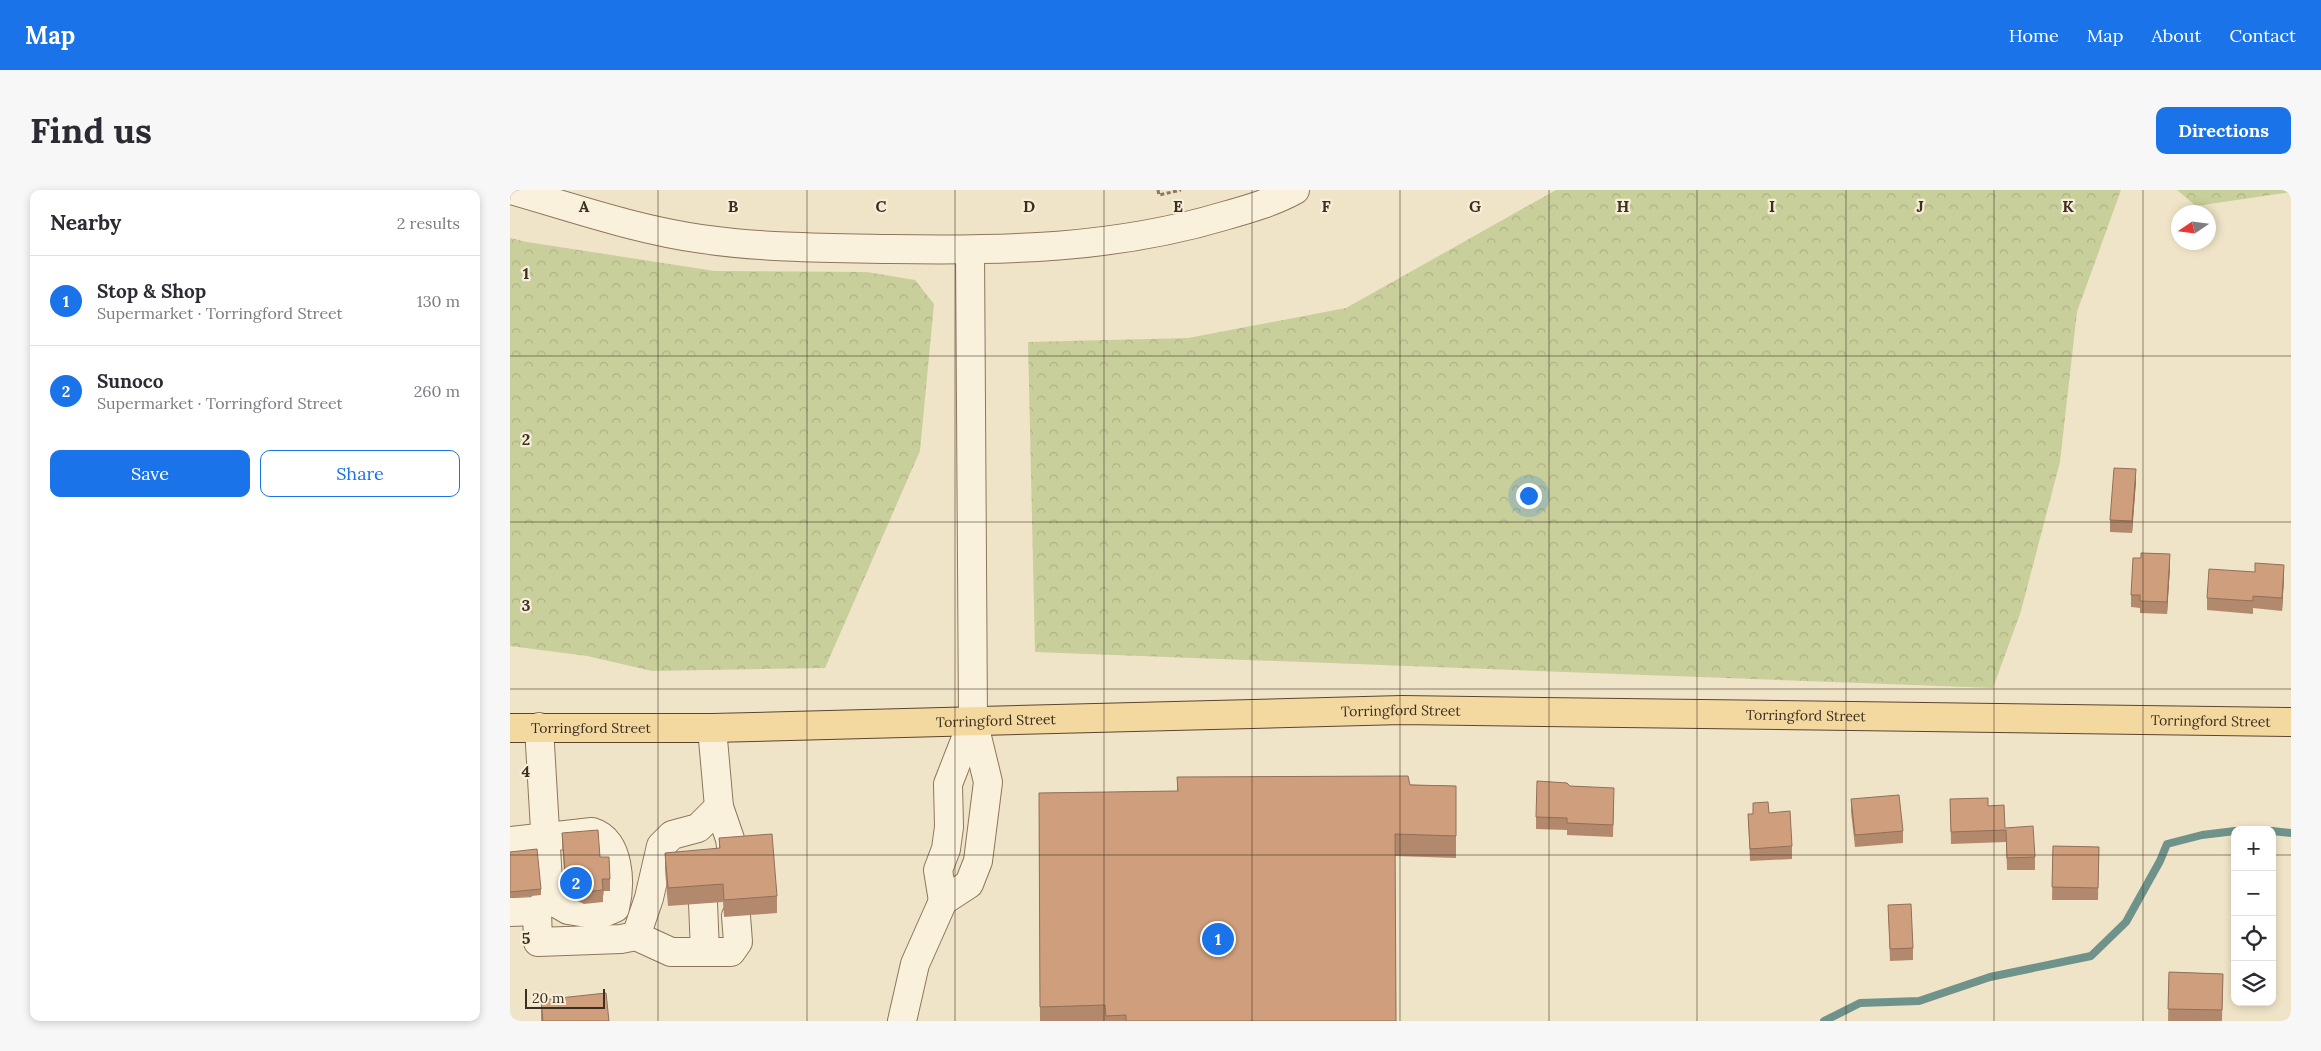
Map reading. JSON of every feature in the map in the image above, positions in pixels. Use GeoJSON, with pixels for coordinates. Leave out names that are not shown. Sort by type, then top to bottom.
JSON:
{"type":"FeatureCollection","features":[{"type":"Feature","properties":{"kind":"main road","name":"Torringford Street"},"geometry":{"type":"LineString","coordinates":[[510,728],[712,728],[1402,710],[2291,722]]}},
{"type":"Feature","properties":{"kind":"lane"},"geometry":{"type":"LineString","coordinates":[[511,190],[596,216],[701,239],[814,248],[970,250],[1071,246],[1182,229],[1278,200],[1295,190]]}},
{"type":"Feature","properties":{"kind":"lane"},"geometry":{"type":"LineString","coordinates":[[902,1021],[915,964],[943,902],[969,884],[978,861],[988,782],[973,720],[970,250]]}},
{"type":"Feature","properties":{"kind":"lane"},"geometry":{"type":"LineString","coordinates":[[943,902],[938,870],[946,849],[949,827],[948,784],[973,720]]}},
{"type":"Feature","properties":{"kind":"lane"},"geometry":{"type":"LineString","coordinates":[[539,727],[546,838],[543,905],[538,942],[621,939],[636,936],[671,952],[731,952],[738,942],[736,916]]}},
{"type":"Feature","properties":{"kind":"lane"},"geometry":{"type":"LineString","coordinates":[[712,728],[719,807],[730,839],[732,854]]}},
{"type":"Feature","properties":{"kind":"lane"},"geometry":{"type":"LineString","coordinates":[[636,936],[657,870],[661,846],[672,835],[698,828],[719,807]]}},
{"type":"Feature","properties":{"kind":"lane"},"geometry":{"type":"LineString","coordinates":[[698,828],[700,858]]}},
{"type":"Feature","properties":{"kind":"lane"},"geometry":{"type":"LineString","coordinates":[[510,841],[592,832],[602,835],[613,850],[619,892],[615,908],[599,915],[543,905],[510,912]]}},
{"type":"Feature","properties":{"kind":"lane"},"geometry":{"type":"LineString","coordinates":[[703,903],[706,952]]}},
{"type":"Feature","properties":{"kind":"path"},"geometry":{"type":"LineString","coordinates":[[1158,190],[1159,195],[1181,190]]}},
{"type":"Feature","properties":{"kind":"green space"},"geometry":{"type":"Polygon","coordinates":[[[1556,190],[2121,190],[2077,312],[2060,462],[2021,611],[1993,688],[1035,652],[1028,342],[1188,338],[1346,308],[1556,190]]]}},
{"type":"Feature","properties":{"kind":"green space"},"geometry":{"type":"Polygon","coordinates":[[[2177,190],[2291,190],[2291,192],[2195,205],[2177,190]]]}},
{"type":"Feature","properties":{"kind":"green space"},"geometry":{"type":"Polygon","coordinates":[[[510,238],[715,271],[867,272],[915,280],[934,304],[920,451],[825,668],[652,671],[587,656],[510,646],[510,238]]]}},
{"type":"Feature","properties":{"kind":"building"},"geometry":{"type":"Polygon","coordinates":[[[2114,468],[2136,469],[2132,521],[2110,520],[2114,468]]]}},
{"type":"Feature","properties":{"kind":"building"},"geometry":{"type":"Polygon","coordinates":[[[2141,553],[2170,554],[2167,602],[2140,601],[2140,595],[2131,595],[2133,558],[2141,558],[2141,553]]]}},
{"type":"Feature","properties":{"kind":"building"},"geometry":{"type":"Polygon","coordinates":[[[2255,563],[2284,565],[2282,598],[2253,596],[2253,601],[2207,598],[2209,569],[2255,572],[2255,563]]]}},
{"type":"Feature","properties":{"kind":"building"},"geometry":{"type":"Polygon","coordinates":[[[1408,776],[1410,785],[1456,786],[1456,836],[1395,834],[1396,1021],[1126,1021],[1126,1015],[1106,1016],[1105,1005],[1040,1007],[1039,793],[1178,791],[1177,777],[1408,776]]]}},
{"type":"Feature","properties":{"kind":"building"},"geometry":{"type":"Polygon","coordinates":[[[1537,781],[1567,783],[1570,786],[1614,788],[1613,825],[1567,823],[1567,818],[1536,817],[1537,781]]]}},
{"type":"Feature","properties":{"kind":"building"},"geometry":{"type":"Polygon","coordinates":[[[1899,795],[1903,831],[1855,835],[1851,799],[1899,795]]]}},
{"type":"Feature","properties":{"kind":"building"},"geometry":{"type":"Polygon","coordinates":[[[1988,798],[1988,806],[2004,805],[2005,828],[2033,826],[2035,857],[2007,858],[2006,830],[1951,832],[1950,799],[1988,798]]]}},
{"type":"Feature","properties":{"kind":"building"},"geometry":{"type":"Polygon","coordinates":[[[1768,802],[1769,813],[1790,811],[1792,846],[1750,849],[1748,814],[1753,814],[1753,803],[1768,802]]]}},
{"type":"Feature","properties":{"kind":"building"},"geometry":{"type":"Polygon","coordinates":[[[598,830],[600,857],[609,857],[610,879],[602,879],[603,890],[584,892],[566,884],[562,833],[598,830]]]}},
{"type":"Feature","properties":{"kind":"building"},"geometry":{"type":"Polygon","coordinates":[[[772,834],[777,896],[724,900],[723,884],[668,888],[665,853],[720,848],[719,838],[772,834]]]}},
{"type":"Feature","properties":{"kind":"building"},"geometry":{"type":"Polygon","coordinates":[[[2053,846],[2099,847],[2098,888],[2052,887],[2053,846]]]}},
{"type":"Feature","properties":{"kind":"building"},"geometry":{"type":"Polygon","coordinates":[[[537,849],[541,889],[510,892],[510,852],[537,849]]]}},
{"type":"Feature","properties":{"kind":"building"},"geometry":{"type":"Polygon","coordinates":[[[1911,904],[1913,948],[1890,949],[1888,905],[1911,904]]]}},
{"type":"Feature","properties":{"kind":"building"},"geometry":{"type":"Polygon","coordinates":[[[2169,972],[2223,974],[2222,1010],[2168,1009],[2169,972]]]}},
{"type":"Feature","properties":{"kind":"building"},"geometry":{"type":"Polygon","coordinates":[[[606,993],[609,1021],[543,1021],[541,1000],[606,993]]]}},
{"type":"Feature","properties":{"kind":"waterway"},"geometry":{"type":"LineString","coordinates":[[1824,1021],[1860,1003],[1919,1001],[1990,977],[2091,956],[2126,922],[2160,861],[2167,844],[2202,835],[2231,831]]}},
{"type":"Feature","properties":{"kind":"waterway"},"geometry":{"type":"LineString","coordinates":[[2276,831],[2291,833]]}},
{"type":"Feature","properties":{"kind":"place","name":"Sunoco"},"geometry":{"type":"Point","coordinates":[576,883]}},
{"type":"Feature","properties":{"kind":"place","name":"Stop & Shop"},"geometry":{"type":"Point","coordinates":[1218,939]}}]}
